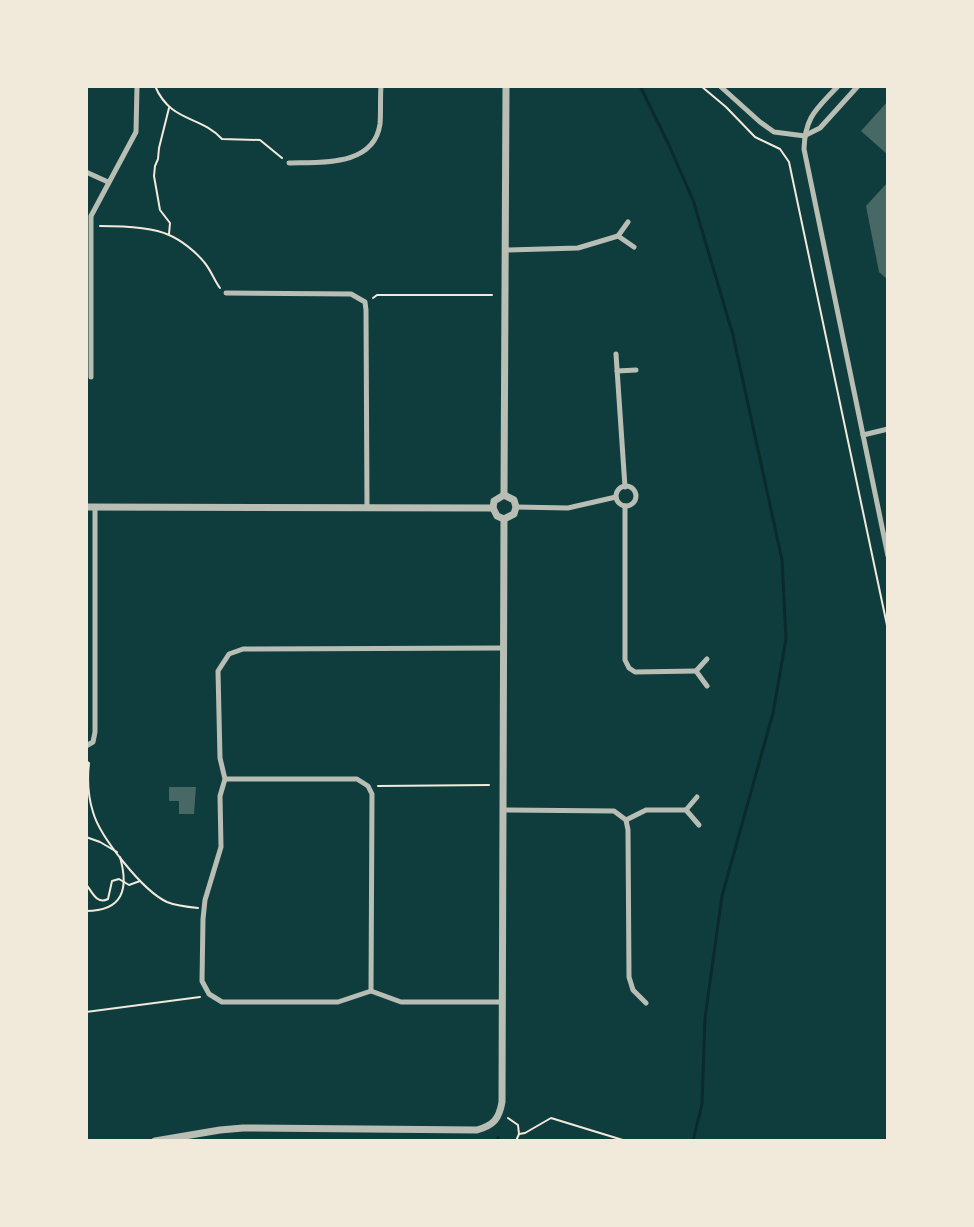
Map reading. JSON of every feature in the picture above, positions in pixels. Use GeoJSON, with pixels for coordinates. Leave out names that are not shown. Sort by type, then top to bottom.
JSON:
{"type":"FeatureCollection","features":[{"type":"Feature","properties":{"kind":"street"},"geometry":{"type":"LineString","coordinates":[[91,377],[88,280],[91,216],[136,132],[137,86]]}},
{"type":"Feature","properties":{"kind":"street"},"geometry":{"type":"LineString","coordinates":[[289,163],[338,162],[357,155],[373,142],[380,127],[381,86]]}},
{"type":"Feature","properties":{"kind":"street"},"geometry":{"type":"LineString","coordinates":[[504,495],[506,86]]}},
{"type":"Feature","properties":{"kind":"street"},"geometry":{"type":"LineString","coordinates":[[720,86],[774,132],[805,136],[820,128],[858,86]]}},
{"type":"Feature","properties":{"kind":"street"},"geometry":{"type":"LineString","coordinates":[[838,86],[809,118],[804,149],[888,556]]}},
{"type":"Feature","properties":{"kind":"street"},"geometry":{"type":"LineString","coordinates":[[86,172],[108,182]]}},
{"type":"Feature","properties":{"kind":"street"},"geometry":{"type":"LineString","coordinates":[[505,250],[578,248],[618,236],[628,222]]}},
{"type":"Feature","properties":{"kind":"street"},"geometry":{"type":"LineString","coordinates":[[618,236],[634,247]]}},
{"type":"Feature","properties":{"kind":"street"},"geometry":{"type":"LineString","coordinates":[[226,293],[351,294],[365,302],[367,507]]}},
{"type":"Feature","properties":{"kind":"street"},"geometry":{"type":"LineString","coordinates":[[616,354],[625,487]]}},
{"type":"Feature","properties":{"kind":"street"},"geometry":{"type":"LineString","coordinates":[[617,371],[636,370]]}},
{"type":"Feature","properties":{"kind":"street"},"geometry":{"type":"LineString","coordinates":[[863,435],[888,429]]}},
{"type":"Feature","properties":{"kind":"street"},"geometry":{"type":"LineString","coordinates":[[625,487],[633,489],[636,496],[632,503],[625,506],[616,497],[625,487]]}},
{"type":"Feature","properties":{"kind":"street"},"geometry":{"type":"LineString","coordinates":[[504,495],[511,497],[516,507],[514,514],[504,519],[495,514],[493,508],[494,501],[504,495]]}},
{"type":"Feature","properties":{"kind":"street"},"geometry":{"type":"LineString","coordinates":[[516,507],[568,508],[616,497]]}},
{"type":"Feature","properties":{"kind":"street"},"geometry":{"type":"LineString","coordinates":[[625,506],[625,660],[629,668],[635,672],[696,671],[707,659]]}},
{"type":"Feature","properties":{"kind":"street"},"geometry":{"type":"LineString","coordinates":[[86,746],[93,742],[95,732],[91,507],[493,508]]}},
{"type":"Feature","properties":{"kind":"street"},"geometry":{"type":"LineString","coordinates":[[155,1141],[243,1128],[477,1130],[488,1126],[499,1116],[504,519]]}},
{"type":"Feature","properties":{"kind":"street"},"geometry":{"type":"LineString","coordinates":[[502,1002],[401,1002],[371,991],[338,1002],[222,1002],[209,994],[202,981],[203,909],[221,847],[220,796],[225,779],[220,758],[218,671],[229,654],[243,649],[503,648]]}},
{"type":"Feature","properties":{"kind":"street"},"geometry":{"type":"LineString","coordinates":[[696,671],[707,686]]}},
{"type":"Feature","properties":{"kind":"street"},"geometry":{"type":"LineString","coordinates":[[225,779],[357,779],[368,786],[373,806],[371,991]]}},
{"type":"Feature","properties":{"kind":"street"},"geometry":{"type":"LineString","coordinates":[[686,810],[697,797]]}},
{"type":"Feature","properties":{"kind":"street"},"geometry":{"type":"LineString","coordinates":[[503,810],[614,811],[626,820],[629,977],[633,990],[646,1003]]}},
{"type":"Feature","properties":{"kind":"street"},"geometry":{"type":"LineString","coordinates":[[626,820],[646,810],[686,810],[699,825]]}},
{"type":"Feature","properties":{"kind":"path"},"geometry":{"type":"LineString","coordinates":[[155,86],[159,96],[179,115],[213,129],[222,139],[260,140],[289,163]]}},
{"type":"Feature","properties":{"kind":"path"},"geometry":{"type":"LineString","coordinates":[[701,86],[755,137],[780,149],[789,162],[888,630]]}},
{"type":"Feature","properties":{"kind":"path"},"geometry":{"type":"LineString","coordinates":[[169,107],[154,176],[160,210],[170,223],[169,235]]}},
{"type":"Feature","properties":{"kind":"path"},"geometry":{"type":"LineString","coordinates":[[91,226],[169,235],[201,259],[212,272],[217,285],[226,293]]}},
{"type":"Feature","properties":{"kind":"path"},"geometry":{"type":"LineString","coordinates":[[365,302],[377,295],[492,295]]}},
{"type":"Feature","properties":{"kind":"path"},"geometry":{"type":"LineString","coordinates":[[86,761],[89,763],[88,788],[93,814],[118,854],[140,881],[165,901],[203,909]]}},
{"type":"Feature","properties":{"kind":"path"},"geometry":{"type":"LineString","coordinates":[[368,786],[489,785]]}},
{"type":"Feature","properties":{"kind":"path"},"geometry":{"type":"LineString","coordinates":[[86,837],[118,854],[124,872],[124,883],[116,904],[86,911]]}},
{"type":"Feature","properties":{"kind":"path"},"geometry":{"type":"LineString","coordinates":[[86,884],[101,901],[110,896],[112,881],[119,879],[133,885],[140,881]]}},
{"type":"Feature","properties":{"kind":"path"},"geometry":{"type":"LineString","coordinates":[[86,1012],[209,994]]}},
{"type":"Feature","properties":{"kind":"path"},"geometry":{"type":"LineString","coordinates":[[499,1116],[518,1125],[516,1141]]}},
{"type":"Feature","properties":{"kind":"path"},"geometry":{"type":"LineString","coordinates":[[519,1134],[551,1118],[626,1141]]}},
{"type":"Feature","properties":{"kind":"building"},"geometry":{"type":"Polygon","coordinates":[[[888,101],[888,155],[861,131],[888,101]]]}},
{"type":"Feature","properties":{"kind":"building"},"geometry":{"type":"Polygon","coordinates":[[[888,182],[888,280],[879,272],[866,206],[888,182]]]}},
{"type":"Feature","properties":{"kind":"building"},"geometry":{"type":"Polygon","coordinates":[[[169,787],[196,787],[194,814],[179,814],[179,801],[169,801],[169,787]]]}},
{"type":"Feature","properties":{"kind":"waterway"},"geometry":{"type":"LineString","coordinates":[[640,86],[693,200],[733,335],[782,560],[786,639],[773,713],[722,896],[705,1018],[702,1104],[693,1141]]}}]}
